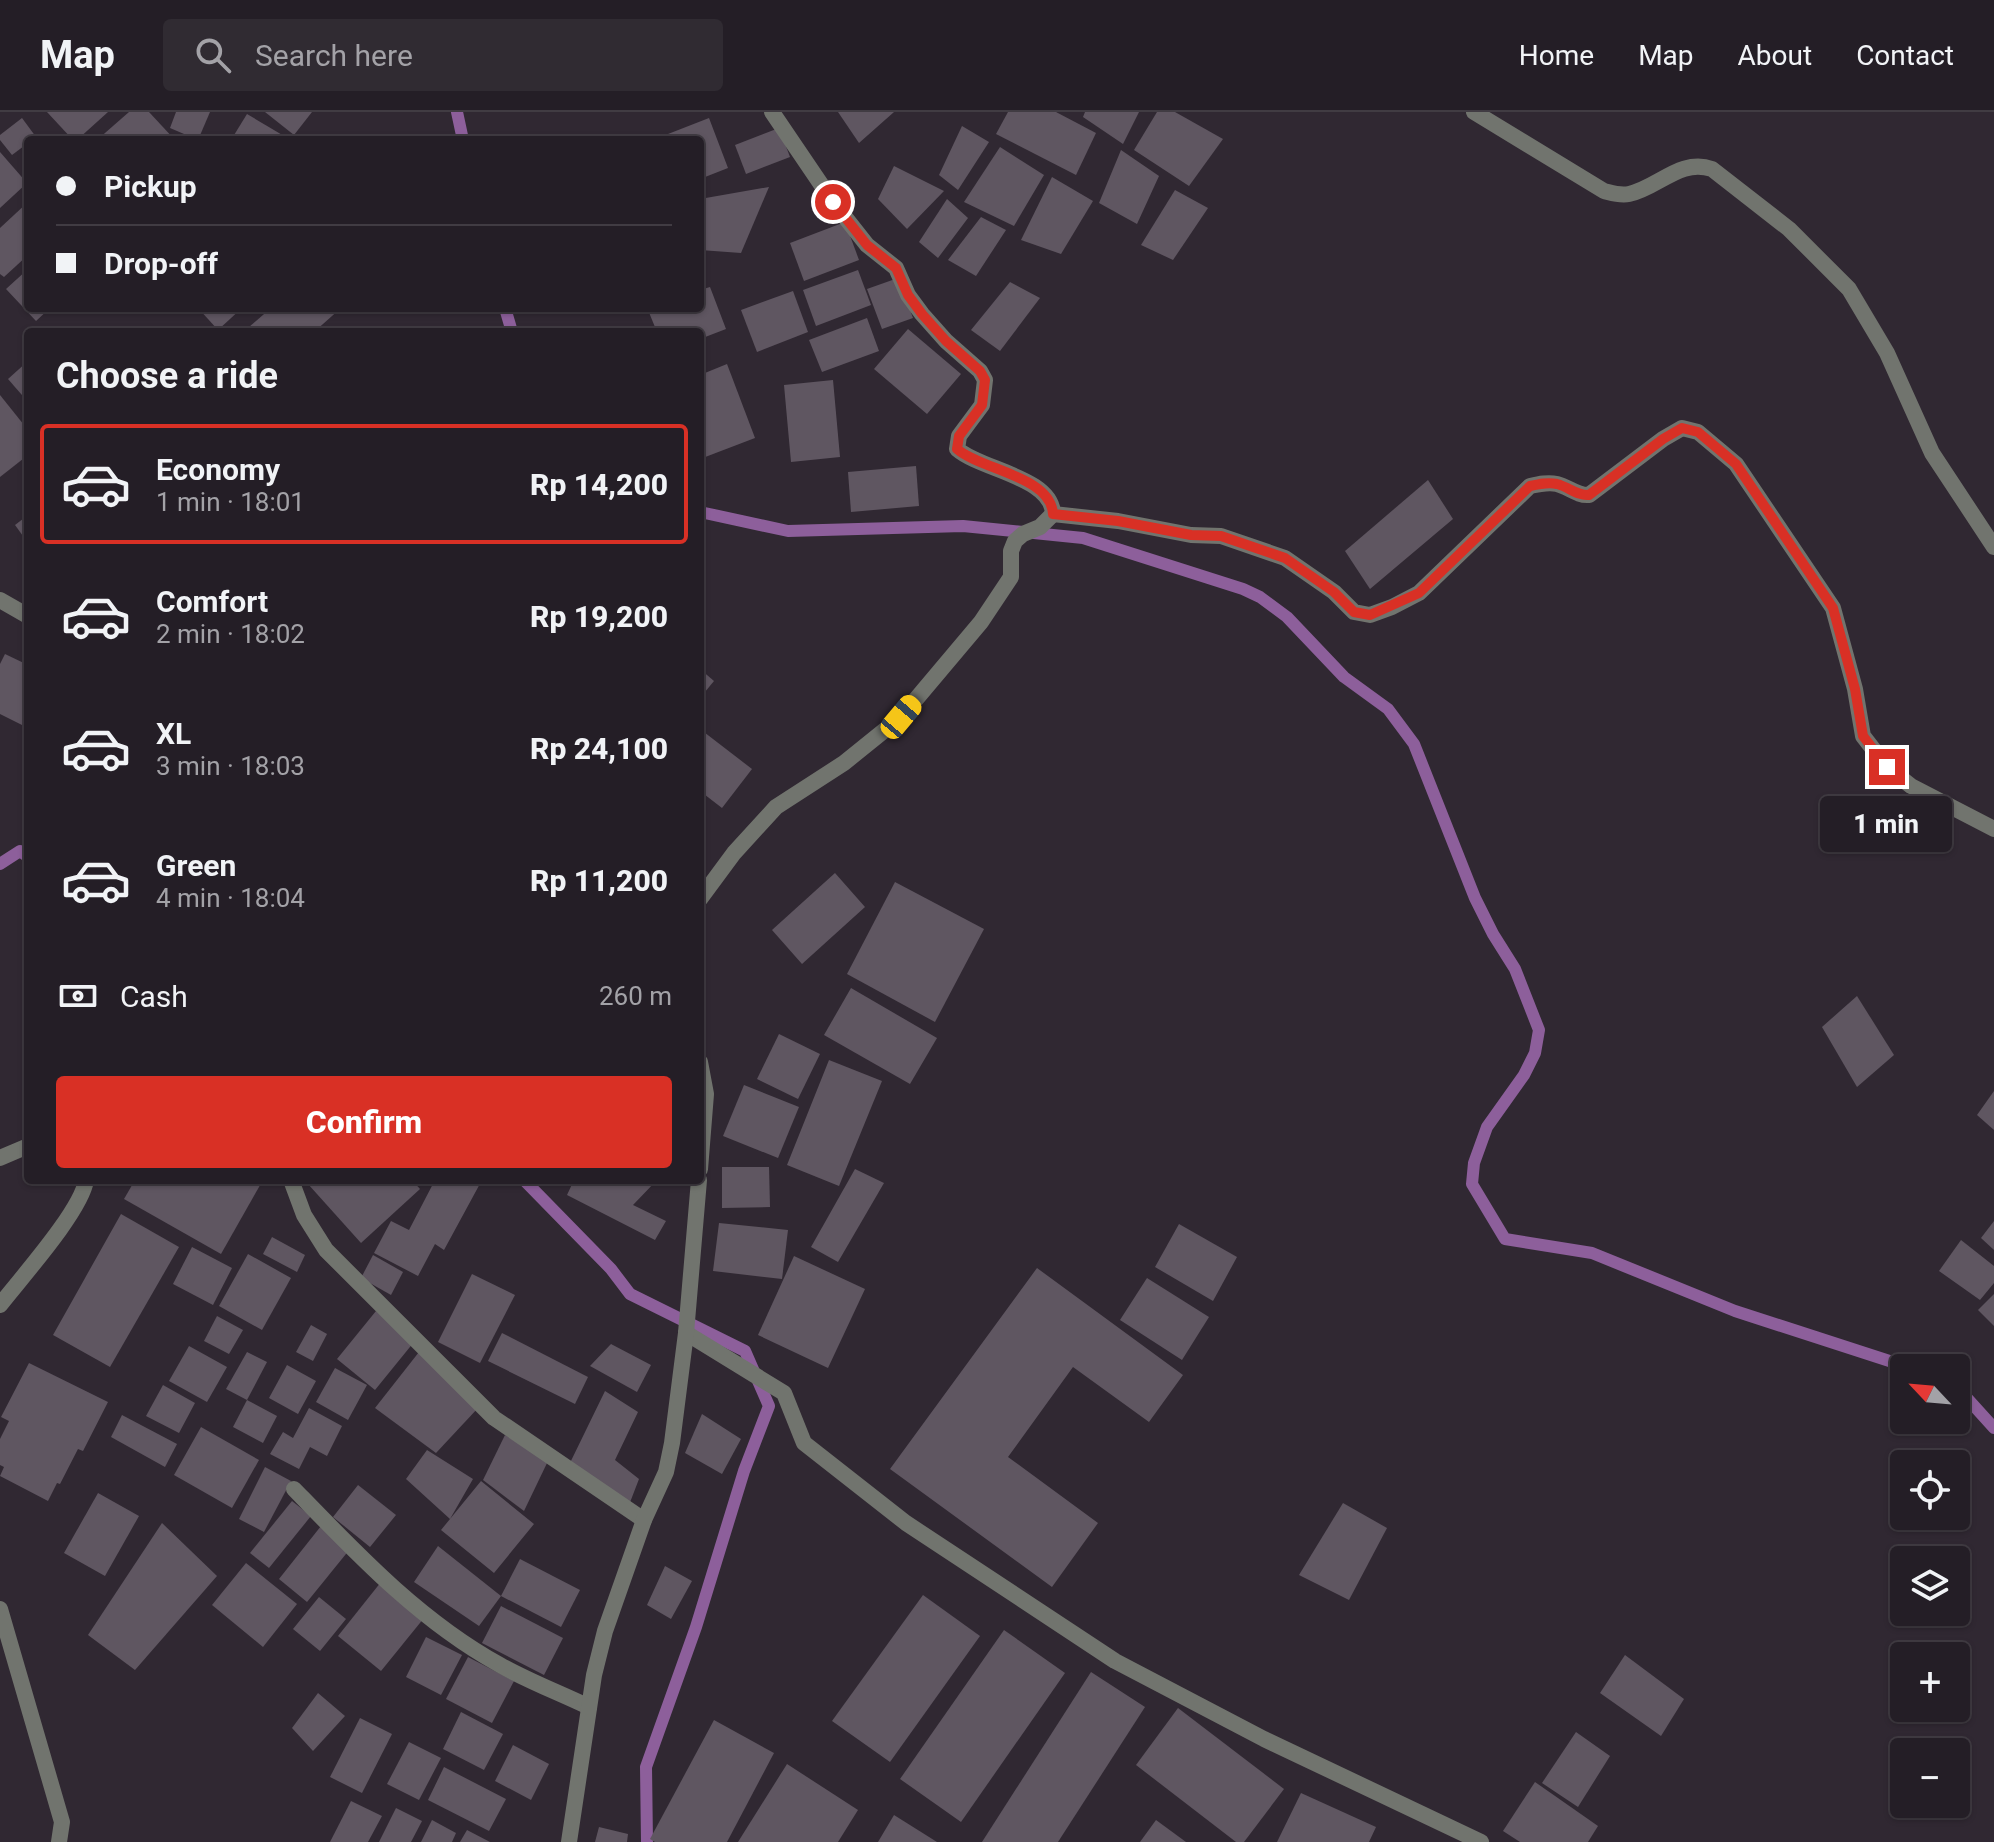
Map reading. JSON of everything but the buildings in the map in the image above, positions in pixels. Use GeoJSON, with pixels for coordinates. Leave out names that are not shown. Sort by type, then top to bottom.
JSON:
{"type":"FeatureCollection","features":[{"type":"Feature","properties":{"kind":"street"},"geometry":{"type":"LineString","coordinates":[[704,894],[734,853],[776,807],[844,763],[901,717],[981,622],[1011,577],[1011,551],[1015,541],[1040,527],[1053,514],[1053,504],[1044,494],[1019,477],[965,456],[957,449],[959,436],[982,405],[985,380],[980,371],[946,341],[922,314],[908,295],[896,268],[867,245],[833,202],[772,112]]}},
{"type":"Feature","properties":{"kind":"street"},"geometry":{"type":"LineString","coordinates":[[1474,112],[1604,191],[1617,195],[1630,194],[1687,168],[1700,165],[1712,169],[1789,229],[1849,289],[1887,353],[1932,453],[1994,547]]}},
{"type":"Feature","properties":{"kind":"street"},"geometry":{"type":"LineString","coordinates":[[1053,514],[1118,521],[1191,535],[1221,536],[1285,558],[1334,592],[1354,612],[1370,615],[1419,593],[1530,486],[1558,484],[1581,495],[1589,495],[1673,433],[1682,428],[1698,432],[1736,464],[1833,608],[1855,689],[1863,736],[1887,767],[1911,786],[1994,829]]}},
{"type":"Feature","properties":{"kind":"street"},"geometry":{"type":"LineString","coordinates":[[0,600],[24,614]]}},
{"type":"Feature","properties":{"kind":"street"},"geometry":{"type":"LineString","coordinates":[[704,1083],[704,1119]]}},
{"type":"Feature","properties":{"kind":"street"},"geometry":{"type":"LineString","coordinates":[[0,1158],[24,1148]]}},
{"type":"Feature","properties":{"kind":"street"},"geometry":{"type":"LineString","coordinates":[[0,1305],[73,1211],[86,1184]]}},
{"type":"Feature","properties":{"kind":"street"},"geometry":{"type":"LineString","coordinates":[[292,1184],[304,1215],[326,1250],[494,1418],[644,1520]]}},
{"type":"Feature","properties":{"kind":"street"},"geometry":{"type":"LineString","coordinates":[[569,1842],[589,1707],[605,1631],[644,1520],[666,1472],[678,1406],[699,1184]]}},
{"type":"Feature","properties":{"kind":"street"},"geometry":{"type":"LineString","coordinates":[[686,1333],[784,1393],[804,1443],[906,1523],[1115,1661],[1264,1739],[1481,1842]]}},
{"type":"Feature","properties":{"kind":"street"},"geometry":{"type":"LineString","coordinates":[[294,1489],[370,1568],[437,1623],[499,1665],[589,1707]]}},
{"type":"Feature","properties":{"kind":"street"},"geometry":{"type":"LineString","coordinates":[[0,1609],[62,1822],[59,1842]]}},
{"type":"Feature","properties":{"kind":"waterway"},"geometry":{"type":"LineString","coordinates":[[457,112],[462,136]]}},
{"type":"Feature","properties":{"kind":"waterway"},"geometry":{"type":"LineString","coordinates":[[506,312],[511,328]]}},
{"type":"Feature","properties":{"kind":"waterway"},"geometry":{"type":"LineString","coordinates":[[704,513],[788,531],[963,526],[1083,538],[1260,597],[1287,617],[1344,677],[1388,709],[1414,744],[1475,898],[1515,969],[1539,1030],[1535,1053],[1524,1075],[1487,1127],[1474,1163],[1472,1184],[1505,1239],[1592,1253],[1735,1311],[1890,1361]]}},
{"type":"Feature","properties":{"kind":"waterway"},"geometry":{"type":"LineString","coordinates":[[0,864],[20,851],[24,854]]}},
{"type":"Feature","properties":{"kind":"waterway"},"geometry":{"type":"LineString","coordinates":[[528,1184],[611,1269],[630,1294],[745,1351],[769,1406],[744,1471],[696,1627],[646,1767],[647,1842]]}},
{"type":"Feature","properties":{"kind":"waterway"},"geometry":{"type":"LineString","coordinates":[[1970,1401],[1994,1428]]}},
{"type":"Feature","properties":{"kind":"route"},"geometry":{"type":"LineString","coordinates":[[833,202],[867,245],[896,268],[908,295],[922,314],[946,341],[980,371],[985,380],[982,405],[959,436],[957,449],[965,456],[1019,477],[1044,494],[1053,504],[1053,514],[1118,521],[1191,535],[1221,536],[1285,558],[1334,592],[1354,612],[1370,615],[1419,593],[1530,486],[1558,484],[1581,495],[1589,495],[1682,428],[1698,432],[1736,464],[1833,608],[1855,689],[1863,736],[1887,767]]}}]}
